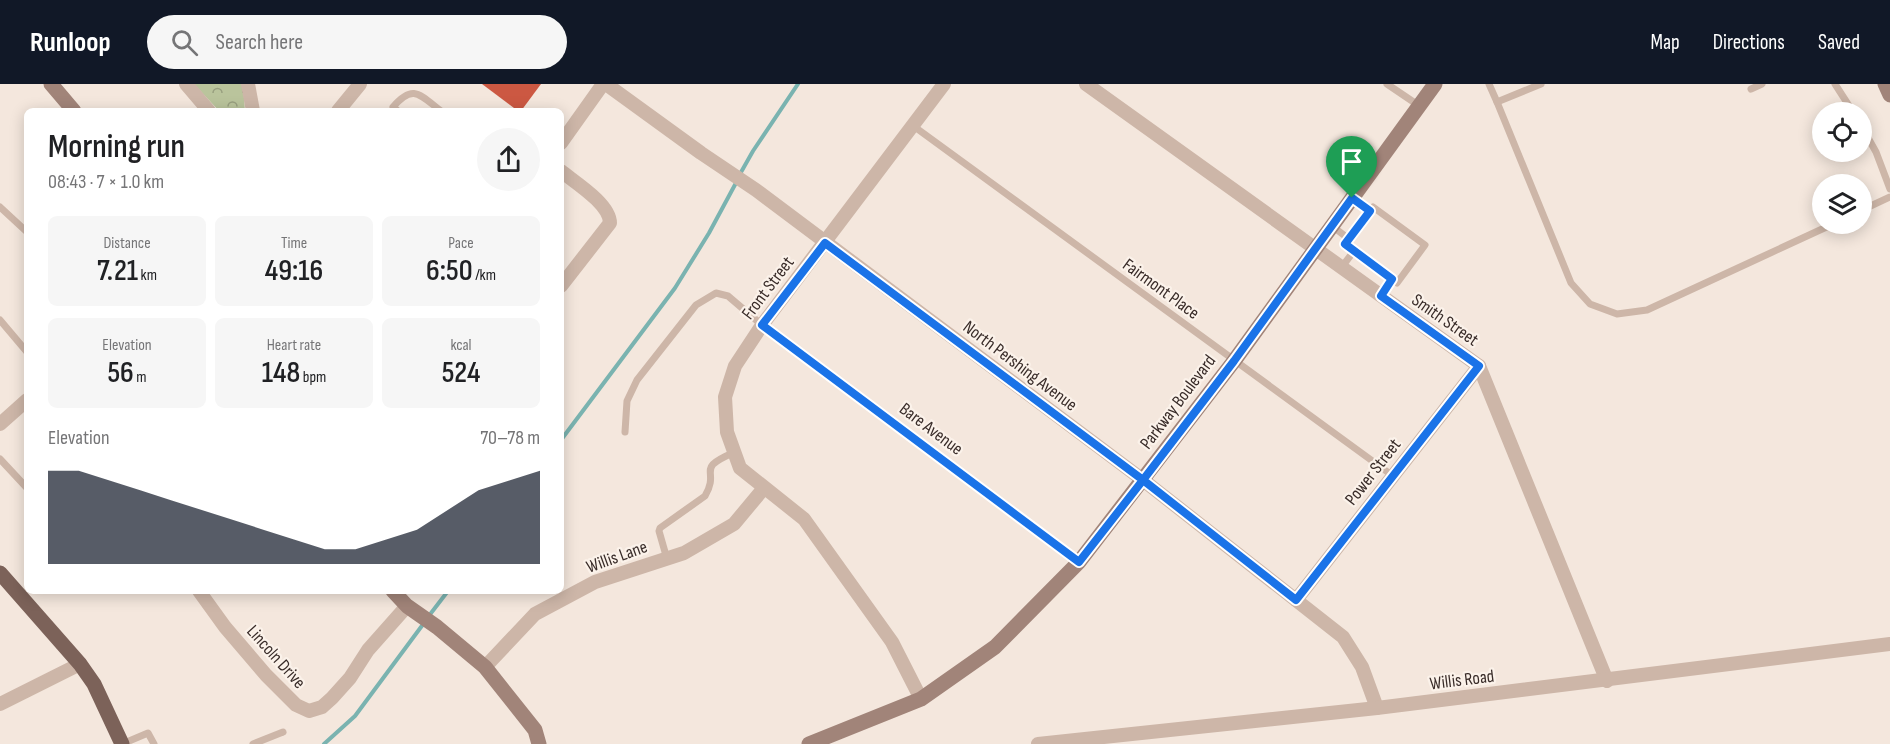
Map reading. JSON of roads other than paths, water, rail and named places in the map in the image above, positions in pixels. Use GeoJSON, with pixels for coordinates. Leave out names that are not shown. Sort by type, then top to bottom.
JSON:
{"type":"FeatureCollection","features":[{"type":"Feature","properties":{"kind":"main road"},"geometry":{"type":"LineString","coordinates":[[0,573],[80,664],[94,684],[122,744]]}},
{"type":"Feature","properties":{"kind":"street"},"geometry":{"type":"LineString","coordinates":[[51,84],[71,108]]}},
{"type":"Feature","properties":{"kind":"street"},"geometry":{"type":"LineString","coordinates":[[186,84],[206,108]]}},
{"type":"Feature","properties":{"kind":"street"},"geometry":{"type":"LineString","coordinates":[[248,84],[252,108]]}},
{"type":"Feature","properties":{"kind":"street"},"geometry":{"type":"LineString","coordinates":[[340,108],[360,84]]}},
{"type":"Feature","properties":{"kind":"street"},"geometry":{"type":"LineString","coordinates":[[564,139],[604,84]]}},
{"type":"Feature","properties":{"kind":"street","name":"North Pershing Avenue"},"geometry":{"type":"LineString","coordinates":[[604,84],[756,190],[1143,480],[1343,637],[1362,668],[1377,708]]}},
{"type":"Feature","properties":{"kind":"street","name":"Front Street"},"geometry":{"type":"LineString","coordinates":[[921,699],[892,642],[804,519],[740,468],[727,432],[725,397],[735,366],[762,325],[944,84]]}},
{"type":"Feature","properties":{"kind":"street","name":"Smith Street"},"geometry":{"type":"LineString","coordinates":[[1086,84],[1479,366],[1607,681]]}},
{"type":"Feature","properties":{"kind":"street","name":"Parkway Boulevard"},"geometry":{"type":"LineString","coordinates":[[809,744],[921,699],[994,647],[1079,562],[1234,361],[1435,84]]}},
{"type":"Feature","properties":{"kind":"street"},"geometry":{"type":"LineString","coordinates":[[1885,84],[1890,94]]}},
{"type":"Feature","properties":{"kind":"street"},"geometry":{"type":"LineString","coordinates":[[564,173],[601,204],[610,216],[610,223],[564,282]]}},
{"type":"Feature","properties":{"kind":"street","name":"Power Street"},"geometry":{"type":"LineString","coordinates":[[1296,600],[1479,366]]}},
{"type":"Feature","properties":{"kind":"street"},"geometry":{"type":"LineString","coordinates":[[0,424],[24,403]]}},
{"type":"Feature","properties":{"kind":"street","name":"Willis Lane"},"geometry":{"type":"LineString","coordinates":[[485,667],[535,615],[595,582],[684,553],[734,524],[764,488]]}},
{"type":"Feature","properties":{"kind":"street","name":"Lincoln Drive"},"geometry":{"type":"LineString","coordinates":[[201,594],[225,627],[266,675],[296,705],[309,711],[322,707],[332,698],[350,678],[368,650],[407,606]]}},
{"type":"Feature","properties":{"kind":"street"},"geometry":{"type":"LineString","coordinates":[[396,594],[407,606],[437,627],[485,667],[535,730],[539,744]]}},
{"type":"Feature","properties":{"kind":"street","name":"Willis Road"},"geometry":{"type":"LineString","coordinates":[[1038,744],[1377,708],[1890,644]]}},
{"type":"Feature","properties":{"kind":"street"},"geometry":{"type":"LineString","coordinates":[[0,704],[80,664]]}},
{"type":"Feature","properties":{"kind":"lane"},"geometry":{"type":"LineString","coordinates":[[1387,84],[1418,105]]}},
{"type":"Feature","properties":{"kind":"lane"},"geometry":{"type":"LineString","coordinates":[[1489,84],[1571,283],[1590,304],[1617,314],[1647,310],[1812,234]]}},
{"type":"Feature","properties":{"kind":"lane"},"geometry":{"type":"LineString","coordinates":[[1497,102],[1540,84]]}},
{"type":"Feature","properties":{"kind":"lane"},"geometry":{"type":"LineString","coordinates":[[1751,89],[1762,84]]}},
{"type":"Feature","properties":{"kind":"lane"},"geometry":{"type":"LineString","coordinates":[[1835,84],[1847,102]]}},
{"type":"Feature","properties":{"kind":"lane"},"geometry":{"type":"LineString","coordinates":[[394,108],[402,94],[408,91],[416,92],[437,108]]}},
{"type":"Feature","properties":{"kind":"lane","name":"Fairmont Place"},"geometry":{"type":"LineString","coordinates":[[912,125],[1393,476]]}},
{"type":"Feature","properties":{"kind":"lane"},"geometry":{"type":"LineString","coordinates":[[1872,145],[1890,189]]}},
{"type":"Feature","properties":{"kind":"lane"},"geometry":{"type":"LineString","coordinates":[[1872,205],[1890,197]]}},
{"type":"Feature","properties":{"kind":"lane"},"geometry":{"type":"LineString","coordinates":[[1352,198],[1370,211]]}},
{"type":"Feature","properties":{"kind":"lane"},"geometry":{"type":"LineString","coordinates":[[0,207],[24,229]]}},
{"type":"Feature","properties":{"kind":"lane"},"geometry":{"type":"LineString","coordinates":[[1373,207],[1425,245],[1397,283],[1345,244],[1370,211],[1373,207]]}},
{"type":"Feature","properties":{"kind":"lane"},"geometry":{"type":"LineString","coordinates":[[1331,226],[1349,239]]}},
{"type":"Feature","properties":{"kind":"lane"},"geometry":{"type":"LineString","coordinates":[[1341,268],[1354,251]]}},
{"type":"Feature","properties":{"kind":"lane"},"geometry":{"type":"LineString","coordinates":[[1381,296],[1392,279]]}},
{"type":"Feature","properties":{"kind":"lane","name":"Bare Avenue"},"geometry":{"type":"LineString","coordinates":[[625,432],[627,401],[637,380],[696,305],[716,293],[728,296],[762,325],[1079,562]]}},
{"type":"Feature","properties":{"kind":"lane"},"geometry":{"type":"LineString","coordinates":[[0,320],[24,348]]}},
{"type":"Feature","properties":{"kind":"lane"},"geometry":{"type":"LineString","coordinates":[[667,559],[660,528],[705,496],[708,491],[711,465],[735,452]]}},
{"type":"Feature","properties":{"kind":"lane"},"geometry":{"type":"LineString","coordinates":[[0,459],[24,485]]}},
{"type":"Feature","properties":{"kind":"lane"},"geometry":{"type":"LineString","coordinates":[[253,744],[283,732]]}},
{"type":"Feature","properties":{"kind":"lane"},"geometry":{"type":"LineString","coordinates":[[122,744],[148,733],[153,744]]}},
{"type":"Feature","properties":{"kind":"waterway"},"geometry":{"type":"LineString","coordinates":[[740,174],[798,84]]}},
{"type":"Feature","properties":{"kind":"waterway"},"geometry":{"type":"LineString","coordinates":[[564,436],[675,288],[709,233],[737,181]]}},
{"type":"Feature","properties":{"kind":"waterway"},"geometry":{"type":"LineString","coordinates":[[428,617],[446,594]]}},
{"type":"Feature","properties":{"kind":"waterway"},"geometry":{"type":"LineString","coordinates":[[324,744],[355,716],[424,623]]}}]}
